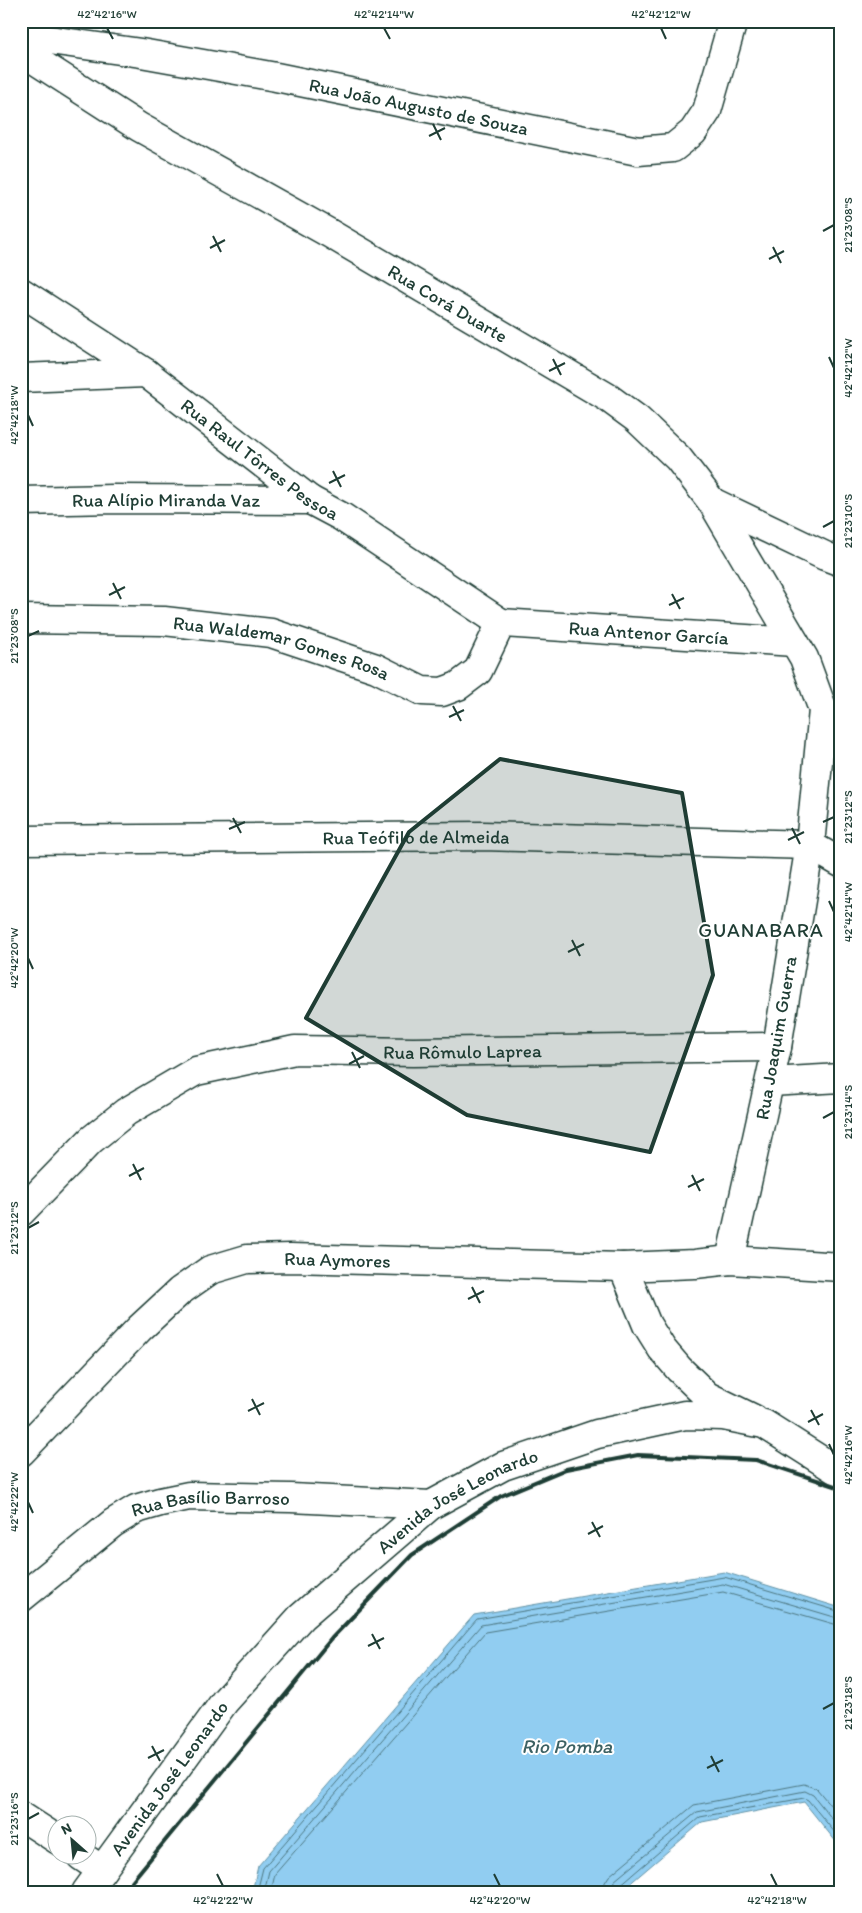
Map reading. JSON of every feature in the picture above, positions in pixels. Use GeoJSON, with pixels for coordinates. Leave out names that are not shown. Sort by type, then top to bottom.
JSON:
{"type":"FeatureCollection","features":[{"type":"Feature","properties":{"kind":"street","name":"Rua João Augusto de Souza"},"geometry":{"type":"LineString","coordinates":[[21,36],[141,53],[276,77],[638,151],[673,148],[693,132],[707,111],[733,21]]}},
{"type":"Feature","properties":{"kind":"street","name":"Rua Corá Duarte"},"geometry":{"type":"LineString","coordinates":[[21,51],[139,128],[330,233],[607,397],[638,418],[678,458],[712,502],[794,642]]}},
{"type":"Feature","properties":{"kind":"street","name":"Rua Raul Tôrres Pessoa"},"geometry":{"type":"LineString","coordinates":[[21,292],[146,373],[310,500],[342,517],[501,623]]}},
{"type":"Feature","properties":{"kind":"street"},"geometry":{"type":"LineString","coordinates":[[21,378],[146,373]]}},
{"type":"Feature","properties":{"kind":"street","name":"Rua Alípio Miranda Vaz"},"geometry":{"type":"LineString","coordinates":[[21,501],[114,499],[310,500]]}},
{"type":"Feature","properties":{"kind":"street"},"geometry":{"type":"LineString","coordinates":[[712,502],[841,562]]}},
{"type":"Feature","properties":{"kind":"street","name":"Rua Waldemar Gomes Rosa"},"geometry":{"type":"LineString","coordinates":[[21,619],[164,621],[271,633],[376,668],[422,691],[442,692],[458,686],[478,671],[501,623]]}},
{"type":"Feature","properties":{"kind":"street","name":"Rua Antenor García"},"geometry":{"type":"LineString","coordinates":[[501,623],[794,642]]}},
{"type":"Feature","properties":{"kind":"street","name":"Rua Joaquim Guerra"},"geometry":{"type":"LineString","coordinates":[[730,1260],[777,1047],[832,711],[794,642]]}},
{"type":"Feature","properties":{"kind":"street","name":"Rua Teófilo de Almeida"},"geometry":{"type":"LineString","coordinates":[[21,840],[483,836],[810,845]]}},
{"type":"Feature","properties":{"kind":"street"},"geometry":{"type":"LineString","coordinates":[[810,845],[841,863]]}},
{"type":"Feature","properties":{"kind":"street","name":"Rua Rômulo Laprea"},"geometry":{"type":"LineString","coordinates":[[21,1212],[91,1140],[126,1112],[196,1071],[295,1050],[413,1052],[777,1047]]}},
{"type":"Feature","properties":{"kind":"street"},"geometry":{"type":"LineString","coordinates":[[770,1082],[841,1078]]}},
{"type":"Feature","properties":{"kind":"street","name":"Rua Aymores"},"geometry":{"type":"LineString","coordinates":[[21,1452],[140,1328],[180,1291],[210,1270],[247,1259],[291,1258],[623,1267],[695,1264],[730,1260],[841,1267]]}},
{"type":"Feature","properties":{"kind":"street"},"geometry":{"type":"LineString","coordinates":[[623,1267],[647,1325],[662,1349],[679,1369],[707,1396],[764,1424],[841,1473]]}},
{"type":"Feature","properties":{"kind":"street","name":"Avenida José Leonardo"},"geometry":{"type":"LineString","coordinates":[[98,1855],[225,1701],[301,1617],[431,1505],[502,1466],[597,1434],[685,1416],[723,1416],[764,1424]]}},
{"type":"Feature","properties":{"kind":"street","name":"Rua Basílio Barroso"},"geometry":{"type":"LineString","coordinates":[[21,1598],[113,1523],[136,1509],[160,1502],[189,1496],[291,1498],[431,1505]]}},
{"type":"Feature","properties":{"kind":"street"},"geometry":{"type":"LineString","coordinates":[[21,1816],[48,1834]]}},
{"type":"Feature","properties":{"kind":"street","name":"Avenida José Leonardo"},"geometry":{"type":"LineString","coordinates":[[86,1892],[91,1866]]}},
{"type":"Feature","properties":{"kind":"highlighted area"},"geometry":{"type":"Polygon","coordinates":[[[500,759],[682,793],[713,975],[650,1152],[467,1115],[306,1018],[409,832],[500,759]]]}},
{"type":"Feature","properties":{"kind":"water","name":"Rio Pomba"},"geometry":{"type":"Polygon","coordinates":[[[724,1572],[841,1608],[841,1848],[804,1802],[702,1822],[620,1892],[252,1892],[258,1866],[474,1615],[724,1572]]]}},
{"type":"Feature","properties":{"kind":"railway"},"geometry":{"type":"LineString","coordinates":[[123,1892],[332,1638],[412,1555],[501,1496],[566,1469],[638,1455],[756,1460],[841,1488]]}},
{"type":"Feature","properties":{"kind":"district","name":"GUANABARA"},"geometry":{"type":"Point","coordinates":[761,930]}}]}
